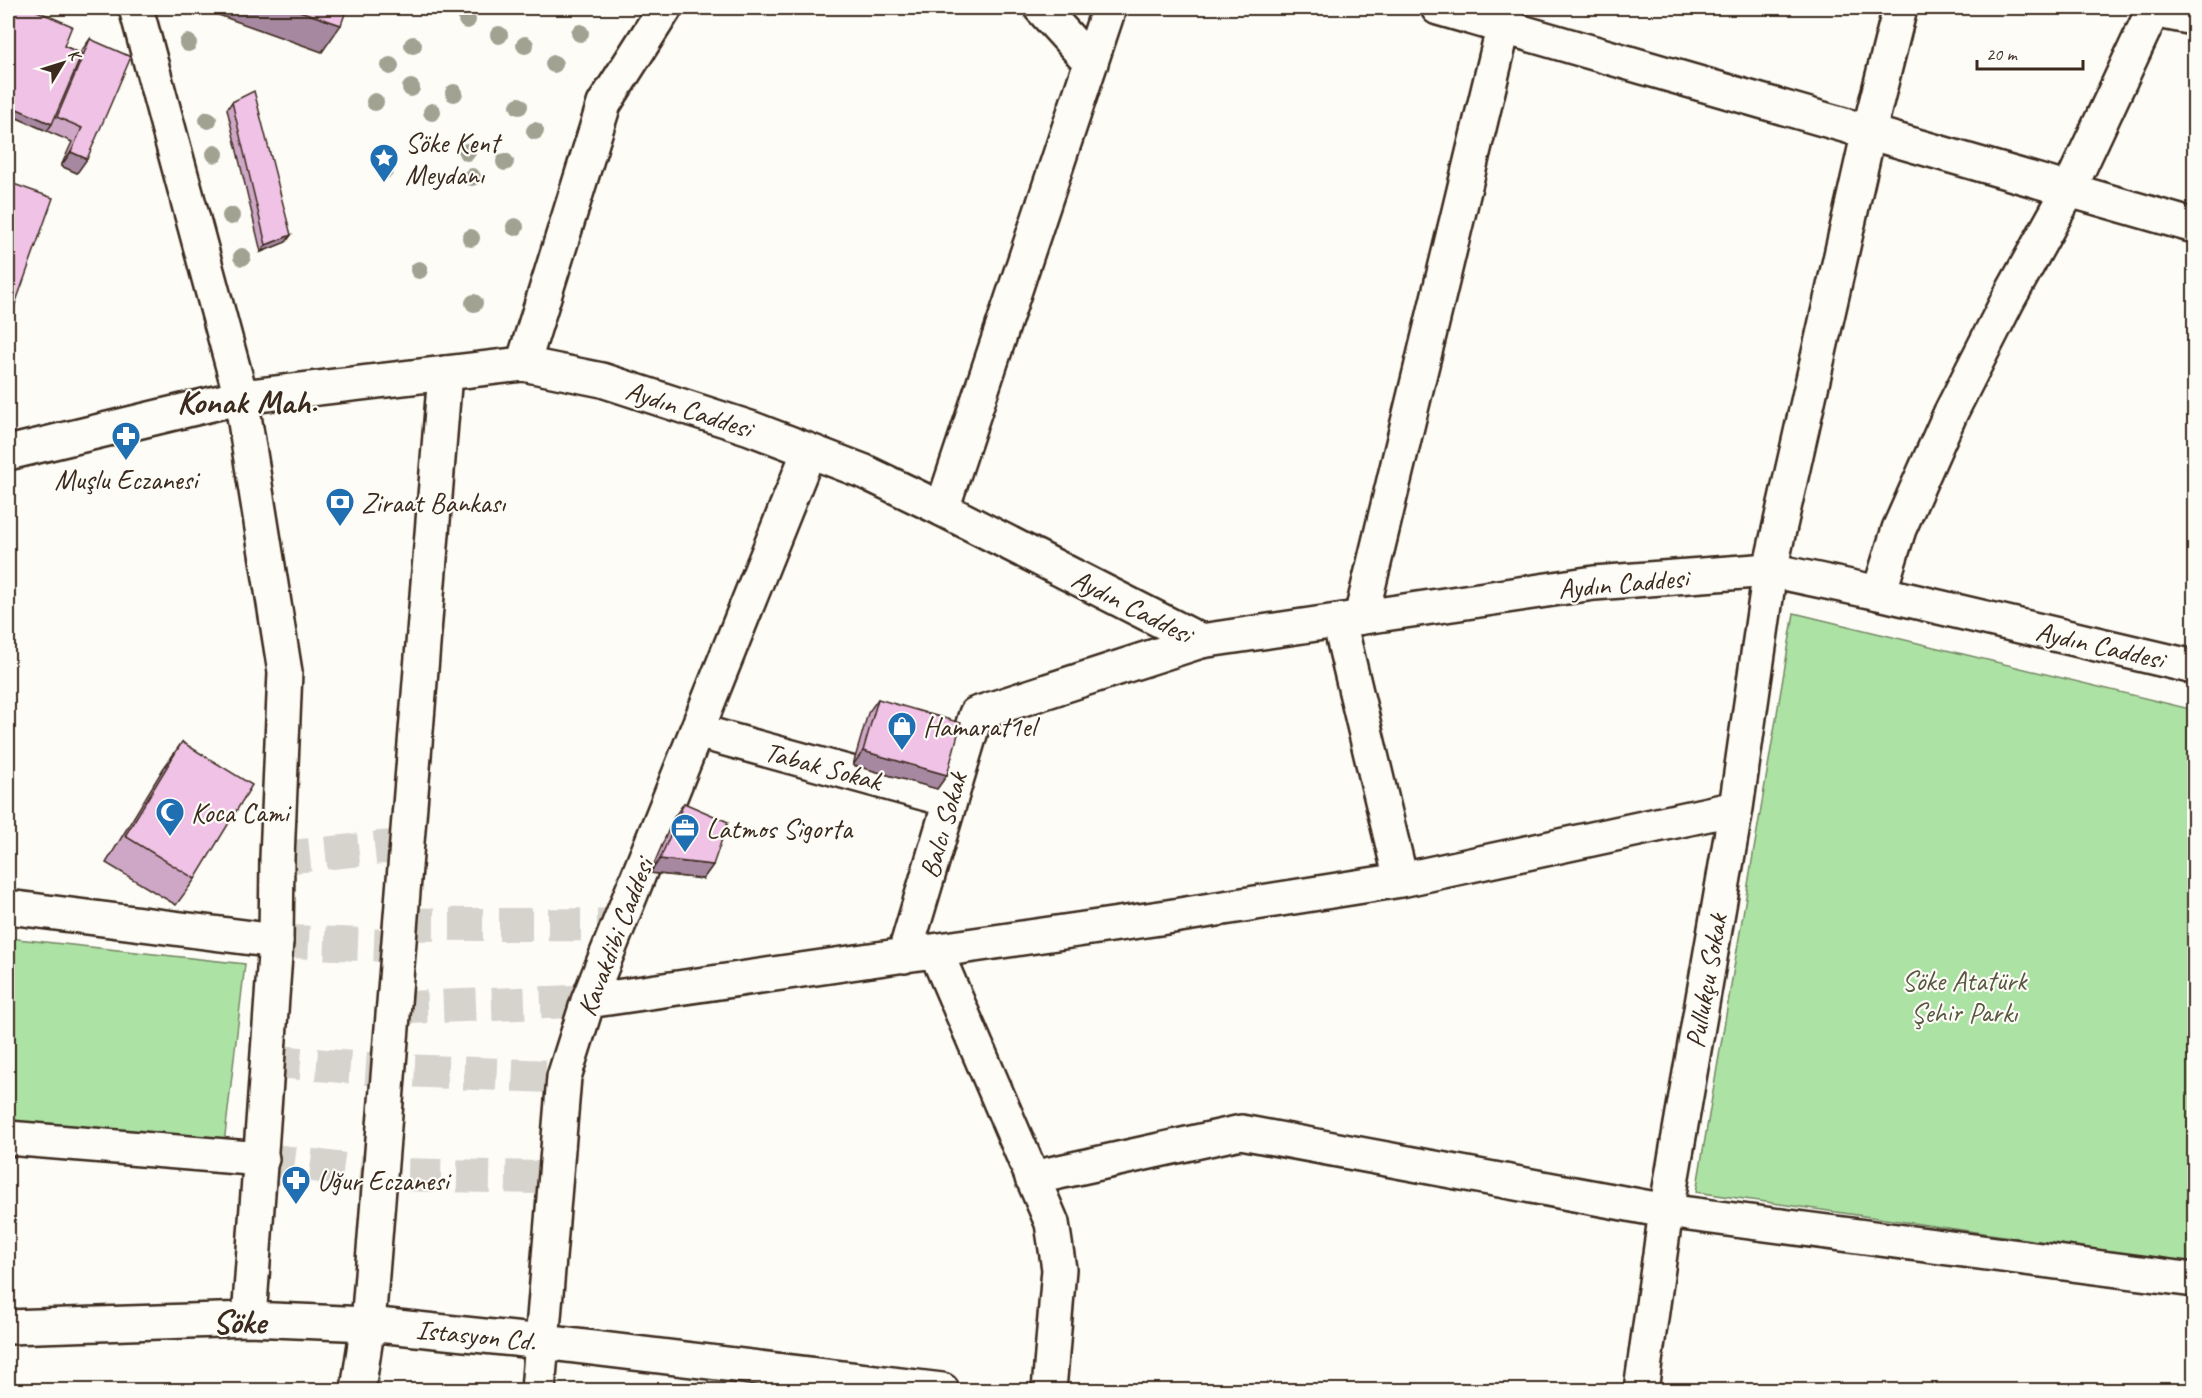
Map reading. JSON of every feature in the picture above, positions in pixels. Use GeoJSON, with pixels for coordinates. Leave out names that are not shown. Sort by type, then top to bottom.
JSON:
{"type":"FeatureCollection","features":[{"type":"Feature","properties":{"kind":"street"},"geometry":{"type":"LineString","coordinates":[[136,8],[241,397],[285,672],[276,941],[249,1319]]}},
{"type":"Feature","properties":{"kind":"street"},"geometry":{"type":"LineString","coordinates":[[523,364],[604,104],[665,8]]}},
{"type":"Feature","properties":{"kind":"street"},"geometry":{"type":"LineString","coordinates":[[1041,8],[1090,63]]}},
{"type":"Feature","properties":{"kind":"street"},"geometry":{"type":"LineString","coordinates":[[942,509],[1109,8]]}},
{"type":"Feature","properties":{"kind":"street"},"geometry":{"type":"LineString","coordinates":[[1438,8],[1505,16],[1869,131],[2194,226]]}},
{"type":"Feature","properties":{"kind":"street","name":"Pullukçu Sokak"},"geometry":{"type":"LineString","coordinates":[[1641,1390],[1666,1211],[1736,808],[1770,570],[1869,131],[1900,8]]}},
{"type":"Feature","properties":{"kind":"street"},"geometry":{"type":"LineString","coordinates":[[1879,593],[1899,529],[1952,412],[2009,298],[2069,190],[2153,9],[2194,18]]}},
{"type":"Feature","properties":{"kind":"street"},"geometry":{"type":"LineString","coordinates":[[1401,880],[1350,619],[1505,16]]}},
{"type":"Feature","properties":{"kind":"street","name":"Aydın Caddesi"},"geometry":{"type":"LineString","coordinates":[[8,453],[241,397],[523,364],[602,380],[750,428],[865,472],[1201,642],[1594,583],[1770,570],[1879,593],[2194,667]]}},
{"type":"Feature","properties":{"kind":"street"},"geometry":{"type":"LineString","coordinates":[[358,1390],[368,1324],[445,373]]}},
{"type":"Feature","properties":{"kind":"street","name":"Kavakdibi Caddesi"},"geometry":{"type":"LineString","coordinates":[[538,1390],[564,1077],[588,1001],[809,451]]}},
{"type":"Feature","properties":{"kind":"street","name":"Balcı Sokak"},"geometry":{"type":"LineString","coordinates":[[920,954],[949,800],[976,714],[1201,642]]}},
{"type":"Feature","properties":{"kind":"street","name":"Tabak Sokak"},"geometry":{"type":"LineString","coordinates":[[697,731],[949,800]]}},
{"type":"Feature","properties":{"kind":"street"},"geometry":{"type":"LineString","coordinates":[[588,1001],[920,954],[1401,880],[1736,808]]}},
{"type":"Feature","properties":{"kind":"street"},"geometry":{"type":"LineString","coordinates":[[8,908],[276,941]]}},
{"type":"Feature","properties":{"kind":"street"},"geometry":{"type":"LineString","coordinates":[[920,954],[1032,1178],[1052,1223],[1059,1269],[1049,1390]]}},
{"type":"Feature","properties":{"kind":"street"},"geometry":{"type":"LineString","coordinates":[[1032,1178],[1241,1132],[1666,1211],[2194,1280]]}},
{"type":"Feature","properties":{"kind":"street"},"geometry":{"type":"LineString","coordinates":[[8,1138],[262,1159]]}},
{"type":"Feature","properties":{"kind":"street","name":"Istasyon Cd."},"geometry":{"type":"LineString","coordinates":[[8,1327],[249,1319],[368,1324],[543,1342],[858,1385],[942,1390]]}},
{"type":"Feature","properties":{"kind":"green space","name":"Söke Atatürk Şehir Parkı"},"geometry":{"type":"Polygon","coordinates":[[[1794,613],[2194,710],[2194,1263],[1696,1192],[1794,613]]]}},
{"type":"Feature","properties":{"kind":"green space"},"geometry":{"type":"Polygon","coordinates":[[[8,938],[245,964],[224,1144],[8,1122],[8,938]]]}},
{"type":"Feature","properties":{"kind":"building"},"geometry":{"type":"Polygon","coordinates":[[[8,8],[30,8],[72,26],[64,46],[82,54],[52,124],[8,105],[8,8]]]}},
{"type":"Feature","properties":{"kind":"building"},"geometry":{"type":"Polygon","coordinates":[[[291,8],[347,8],[341,25],[291,8]]]}},
{"type":"Feature","properties":{"kind":"building"},"geometry":{"type":"Polygon","coordinates":[[[90,39],[131,57],[87,159],[71,152],[82,128],[57,117],[90,39]]]}},
{"type":"Feature","properties":{"kind":"building"},"geometry":{"type":"Polygon","coordinates":[[[254,91],[291,235],[266,245],[232,102],[254,91]]]}},
{"type":"Feature","properties":{"kind":"building"},"geometry":{"type":"Polygon","coordinates":[[[8,182],[53,198],[8,324],[8,182]]]}},
{"type":"Feature","properties":{"kind":"building","name":"Hamarat1el"},"geometry":{"type":"Polygon","coordinates":[[[878,699],[961,723],[947,775],[863,751],[878,699]]]}},
{"type":"Feature","properties":{"kind":"building","name":"Koca Cami"},"geometry":{"type":"Polygon","coordinates":[[[182,742],[252,785],[195,879],[125,836],[182,742]]]}},
{"type":"Feature","properties":{"kind":"building","name":"Latmos Sigorta"},"geometry":{"type":"Polygon","coordinates":[[[684,803],[728,822],[713,865],[660,859],[684,803]]]}},
{"type":"Feature","properties":{"kind":"tunnel"},"geometry":{"type":"LineString","coordinates":[[277,858],[407,845]]}},
{"type":"Feature","properties":{"kind":"tunnel"},"geometry":{"type":"LineString","coordinates":[[401,924],[619,925]]}},
{"type":"Feature","properties":{"kind":"tunnel"},"geometry":{"type":"LineString","coordinates":[[276,941],[399,946]]}},
{"type":"Feature","properties":{"kind":"tunnel"},"geometry":{"type":"LineString","coordinates":[[394,1008],[588,1001]]}},
{"type":"Feature","properties":{"kind":"tunnel"},"geometry":{"type":"LineString","coordinates":[[268,1061],[389,1070],[564,1077]]}},
{"type":"Feature","properties":{"kind":"tunnel"},"geometry":{"type":"LineString","coordinates":[[262,1159],[380,1174],[556,1178]]}},
{"type":"Feature","properties":{"kind":"place","name":"Söke Kent Meydanı"},"geometry":{"type":"Point","coordinates":[384,184]}},
{"type":"Feature","properties":{"kind":"place","name":"Muşlu Eczanesi"},"geometry":{"type":"Point","coordinates":[126,462]}},
{"type":"Feature","properties":{"kind":"place","name":"Ziraat Bankası"},"geometry":{"type":"Point","coordinates":[340,528]}},
{"type":"Feature","properties":{"kind":"place","name":"Hamarat1el"},"geometry":{"type":"Point","coordinates":[902,752]}},
{"type":"Feature","properties":{"kind":"place","name":"Koca Cami"},"geometry":{"type":"Point","coordinates":[170,838]}},
{"type":"Feature","properties":{"kind":"place","name":"Latmos Sigorta"},"geometry":{"type":"Point","coordinates":[685,854]}},
{"type":"Feature","properties":{"kind":"place","name":"Uğur Eczanesi"},"geometry":{"type":"Point","coordinates":[296,1206]}},
{"type":"Feature","properties":{"kind":"district","name":"Konak Mah."},"geometry":{"type":"Point","coordinates":[247,401]}},
{"type":"Feature","properties":{"kind":"district","name":"Söke"},"geometry":{"type":"Point","coordinates":[239,1321]}}]}
